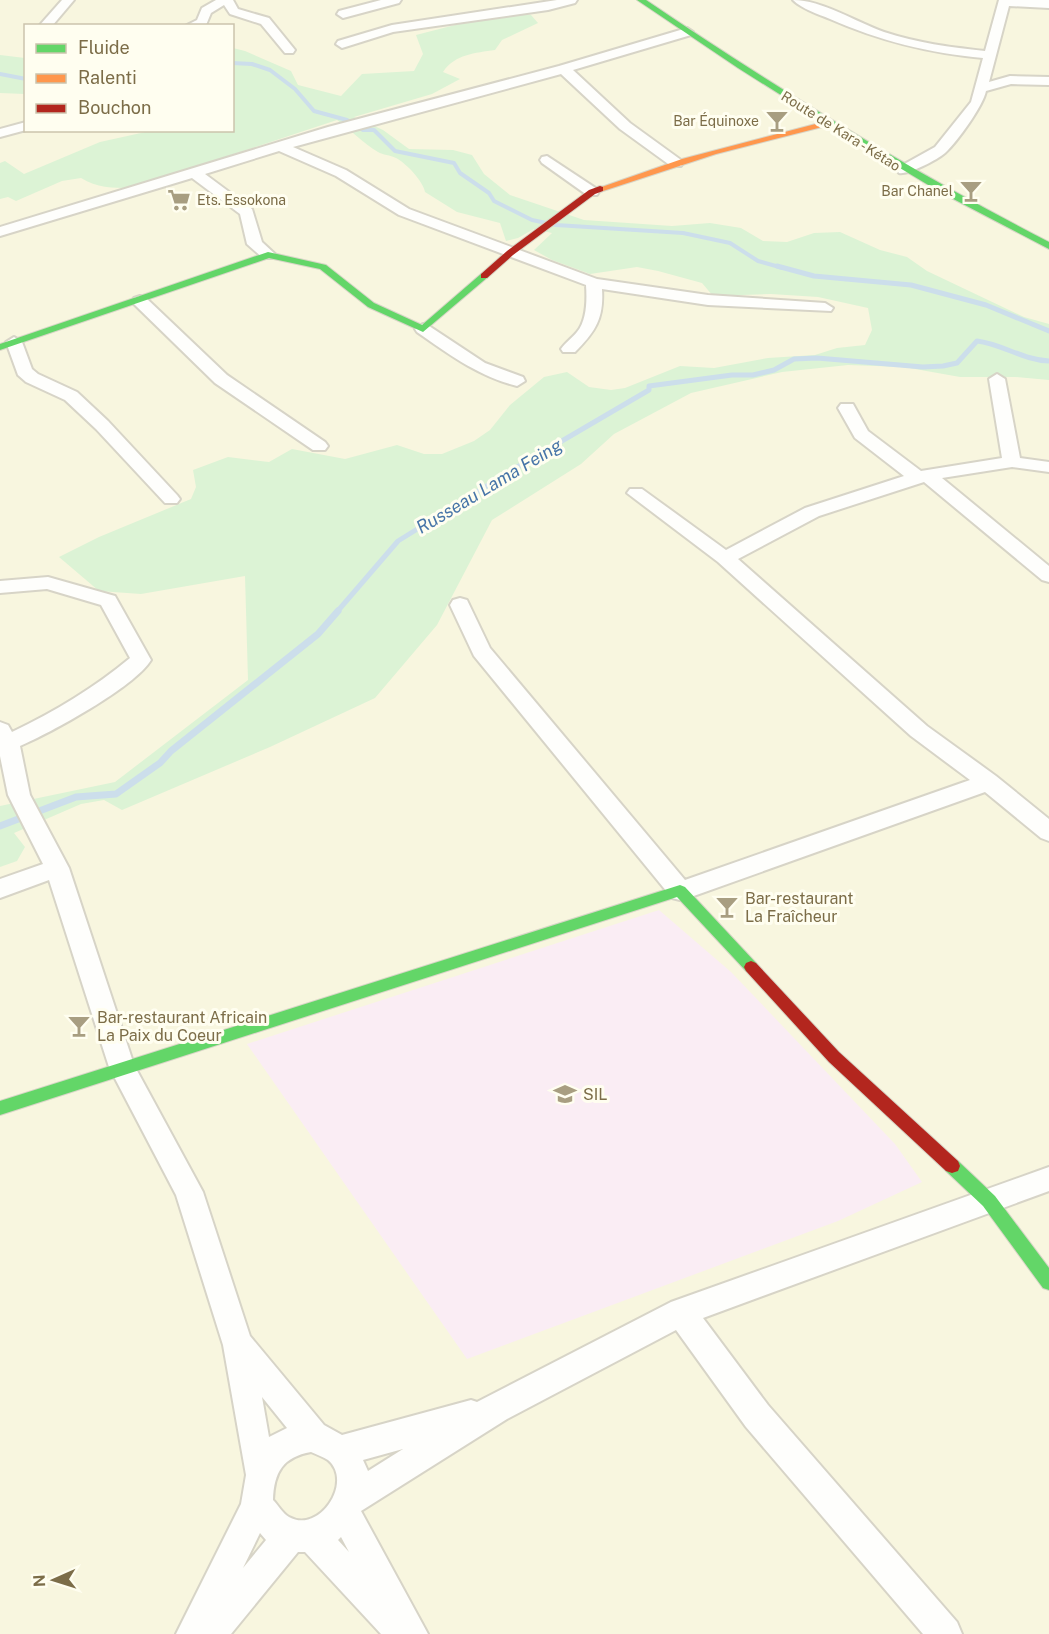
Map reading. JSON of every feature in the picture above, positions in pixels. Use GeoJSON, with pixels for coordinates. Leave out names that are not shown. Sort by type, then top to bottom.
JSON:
{"type":"FeatureCollection","features":[{"type":"Feature","properties":{"kind":"street"},"geometry":{"type":"LineString","coordinates":[[47,24],[68,0]]}},
{"type":"Feature","properties":{"kind":"street"},"geometry":{"type":"LineString","coordinates":[[196,24],[202,22],[207,11],[226,0],[234,11],[265,21],[289,50]]}},
{"type":"Feature","properties":{"kind":"street"},"geometry":{"type":"LineString","coordinates":[[343,14],[394,0]]}},
{"type":"Feature","properties":{"kind":"street"},"geometry":{"type":"LineString","coordinates":[[342,44],[392,29],[571,0]]}},
{"type":"Feature","properties":{"kind":"street","name":"Route de Kara - Kétao"},"geometry":{"type":"LineString","coordinates":[[641,0],[827,123],[904,170],[1049,246]]}},
{"type":"Feature","properties":{"kind":"street"},"geometry":{"type":"LineString","coordinates":[[799,0],[857,25],[902,40],[928,47],[990,55]]}},
{"type":"Feature","properties":{"kind":"street"},"geometry":{"type":"LineString","coordinates":[[904,170],[940,150],[977,102],[1005,1],[1049,4]]}},
{"type":"Feature","properties":{"kind":"street"},"geometry":{"type":"LineString","coordinates":[[0,232],[333,130],[564,69],[687,32]]}},
{"type":"Feature","properties":{"kind":"street"},"geometry":{"type":"LineString","coordinates":[[564,69],[625,126],[676,163]]}},
{"type":"Feature","properties":{"kind":"street"},"geometry":{"type":"LineString","coordinates":[[980,89],[1010,80],[1049,81]]}},
{"type":"Feature","properties":{"kind":"street"},"geometry":{"type":"LineString","coordinates":[[423,329],[510,253],[592,192],[676,163],[754,140],[827,123]]}},
{"type":"Feature","properties":{"kind":"street"},"geometry":{"type":"LineString","coordinates":[[0,133],[24,127]]}},
{"type":"Feature","properties":{"kind":"street"},"geometry":{"type":"LineString","coordinates":[[282,147],[341,173],[404,212],[594,283],[698,299],[825,308]]}},
{"type":"Feature","properties":{"kind":"street"},"geometry":{"type":"LineString","coordinates":[[547,160],[592,192]]}},
{"type":"Feature","properties":{"kind":"street"},"geometry":{"type":"LineString","coordinates":[[194,172],[247,212],[255,244],[267,255],[323,267],[371,305],[423,329],[470,361],[501,378],[517,381]]}},
{"type":"Feature","properties":{"kind":"street"},"geometry":{"type":"LineString","coordinates":[[171,499],[102,425],[71,396],[32,378],[24,371],[7,344],[140,301],[267,255]]}},
{"type":"Feature","properties":{"kind":"street"},"geometry":{"type":"LineString","coordinates":[[569,349],[587,331],[595,303],[594,283]]}},
{"type":"Feature","properties":{"kind":"street"},"geometry":{"type":"LineString","coordinates":[[140,301],[221,379],[319,446]]}},
{"type":"Feature","properties":{"kind":"street"},"geometry":{"type":"LineString","coordinates":[[997,379],[1012,462]]}},
{"type":"Feature","properties":{"kind":"street"},"geometry":{"type":"LineString","coordinates":[[847,408],[861,434],[922,477],[1049,576]]}},
{"type":"Feature","properties":{"kind":"street"},"geometry":{"type":"LineString","coordinates":[[725,558],[812,512],[922,477],[1012,462],[1049,467]]}},
{"type":"Feature","properties":{"kind":"street"},"geometry":{"type":"LineString","coordinates":[[636,493],[725,558],[919,731],[988,782],[1049,832]]}},
{"type":"Feature","properties":{"kind":"street"},"geometry":{"type":"LineString","coordinates":[[0,587],[48,584],[108,601],[141,660],[126,673],[62,714],[3,739],[19,795],[57,868],[122,1067],[189,1192],[238,1345],[260,1472],[257,1506],[194,1634]]}},
{"type":"Feature","properties":{"kind":"street"},"geometry":{"type":"LineString","coordinates":[[460,605],[481,651],[680,891],[834,1057],[989,1201],[1049,1282]]}},
{"type":"Feature","properties":{"kind":"street"},"geometry":{"type":"LineString","coordinates":[[0,1108],[122,1067],[680,891],[988,782]]}},
{"type":"Feature","properties":{"kind":"street"},"geometry":{"type":"LineString","coordinates":[[0,889],[57,868]]}},
{"type":"Feature","properties":{"kind":"street"},"geometry":{"type":"LineString","coordinates":[[347,1505],[496,1408],[681,1312],[1049,1179]]}},
{"type":"Feature","properties":{"kind":"street"},"geometry":{"type":"LineString","coordinates":[[681,1312],[757,1416],[945,1634]]}},
{"type":"Feature","properties":{"kind":"street"},"geometry":{"type":"LineString","coordinates":[[238,1345],[314,1436]]}},
{"type":"Feature","properties":{"kind":"street"},"geometry":{"type":"LineString","coordinates":[[342,1450],[496,1408]]}},
{"type":"Feature","properties":{"kind":"street"},"geometry":{"type":"LineString","coordinates":[[210,1634],[301,1536],[326,1530],[338,1520],[347,1505],[353,1476],[342,1450],[329,1441],[314,1436],[297,1438],[282,1445],[269,1457],[260,1472]]}},
{"type":"Feature","properties":{"kind":"street"},"geometry":{"type":"LineString","coordinates":[[347,1505],[411,1634]]}},
{"type":"Feature","properties":{"kind":"street"},"geometry":{"type":"LineString","coordinates":[[257,1506],[273,1528],[301,1536],[403,1634]]}},
{"type":"Feature","properties":{"kind":"shaded area"},"geometry":{"type":"Polygon","coordinates":[[[0,0],[1049,0],[1049,1634],[0,1634],[0,0]]]}},
{"type":"Feature","properties":{"kind":"shaded area","name":"SIL"},"geometry":{"type":"Polygon","coordinates":[[[659,910],[731,972],[895,1144],[922,1182],[838,1221],[467,1359],[247,1044],[659,910]]]}},
{"type":"Feature","properties":{"kind":"green space"},"geometry":{"type":"Polygon","coordinates":[[[513,12],[531,15],[538,23],[502,40],[495,50],[466,55],[453,61],[443,72],[460,79],[432,94],[354,117],[383,130],[409,149],[453,150],[472,155],[484,174],[510,195],[584,220],[672,226],[710,223],[741,228],[763,241],[787,242],[814,233],[840,232],[880,250],[907,257],[927,271],[1024,317],[1049,324],[1049,380],[1015,377],[960,377],[904,367],[848,365],[782,372],[691,393],[614,434],[581,464],[492,520],[437,625],[375,698],[270,747],[122,810],[104,800],[81,804],[14,833],[25,847],[17,861],[0,867],[0,806],[115,782],[248,680],[245,576],[141,594],[99,591],[59,557],[99,537],[191,499],[196,487],[193,470],[228,457],[269,462],[292,449],[345,459],[397,445],[424,454],[442,454],[474,441],[490,430],[510,405],[544,377],[567,372],[589,387],[611,390],[625,388],[680,366],[714,368],[768,358],[815,355],[837,348],[865,345],[872,330],[868,308],[818,297],[771,294],[713,296],[702,283],[637,267],[590,274],[552,260],[534,250],[552,233],[534,229],[518,238],[506,241],[500,223],[457,212],[425,192],[418,178],[404,164],[396,158],[373,149],[337,120],[131,188],[99,186],[81,178],[62,181],[16,201],[8,197],[0,199],[0,163],[5,161],[24,174],[100,142],[145,132],[234,132],[234,48],[291,71],[298,85],[341,96],[362,74],[414,71],[423,54],[416,35],[513,12]]]}},
{"type":"Feature","properties":{"kind":"green space"},"geometry":{"type":"Polygon","coordinates":[[[0,55],[24,58],[24,94],[0,93],[0,55]]]}},
{"type":"Feature","properties":{"kind":"waterway","name":"Russeau Lama Feing"},"geometry":{"type":"LineString","coordinates":[[234,63],[252,64],[270,70],[295,89],[314,111],[347,120],[363,130],[374,130],[395,151],[454,163],[460,173],[489,193],[494,201],[532,220],[556,225],[683,233],[730,243],[758,261],[783,268]]}},
{"type":"Feature","properties":{"kind":"waterway","name":"Russeau Lama Feing"},"geometry":{"type":"LineString","coordinates":[[0,74],[24,79]]}},
{"type":"Feature","properties":{"kind":"waterway","name":"Russeau Lama Feing"},"geometry":{"type":"LineString","coordinates":[[777,266],[814,276],[911,285],[986,305],[1049,331]]}},
{"type":"Feature","properties":{"kind":"waterway","name":"Russeau Lama Feing"},"geometry":{"type":"LineString","coordinates":[[336,613],[398,541],[514,469],[649,390],[649,386],[732,375],[753,375],[774,370],[794,359],[817,358],[923,367],[943,366],[957,363],[977,341],[1030,358],[1049,361]]}},
{"type":"Feature","properties":{"kind":"waterway","name":"Russeau Lama Feing"},"geometry":{"type":"LineString","coordinates":[[0,826],[76,797],[116,794],[160,763],[171,751],[318,634],[338,611]]}},
{"type":"Feature","properties":{"kind":"traffic: fast"},"geometry":{"type":"LineString","coordinates":[[641,0],[841,130],[943,190],[1049,246]]}},
{"type":"Feature","properties":{"kind":"traffic: fast"},"geometry":{"type":"LineString","coordinates":[[0,347],[268,255],[323,267],[371,305],[423,329],[484,276]]}},
{"type":"Feature","properties":{"kind":"traffic: fast"},"geometry":{"type":"LineString","coordinates":[[0,1108],[680,891],[751,967]]}},
{"type":"Feature","properties":{"kind":"traffic: fast"},"geometry":{"type":"LineString","coordinates":[[952,1166],[989,1201],[1049,1282]]}},
{"type":"Feature","properties":{"kind":"traffic: slow"},"geometry":{"type":"LineString","coordinates":[[600,189],[713,153],[827,123]]}},
{"type":"Feature","properties":{"kind":"traffic: jam"},"geometry":{"type":"LineString","coordinates":[[484,276],[510,253],[592,192],[600,189]]}},
{"type":"Feature","properties":{"kind":"traffic: jam"},"geometry":{"type":"LineString","coordinates":[[751,967],[834,1057],[952,1166]]}},
{"type":"Feature","properties":{"kind":"place","name":"Bar Équinoxe"},"geometry":{"type":"Point","coordinates":[777,121]}},
{"type":"Feature","properties":{"kind":"place","name":"Bar Chanel"},"geometry":{"type":"Point","coordinates":[971,191]}},
{"type":"Feature","properties":{"kind":"place","name":"Ets. Essokona"},"geometry":{"type":"Point","coordinates":[179,200]}},
{"type":"Feature","properties":{"kind":"place","name":"Bar-restaurant La Fraîcheur"},"geometry":{"type":"Point","coordinates":[727,907]}},
{"type":"Feature","properties":{"kind":"place","name":"Bar-restaurant Africain La Paix du Coeur"},"geometry":{"type":"Point","coordinates":[79,1026]}},
{"type":"Feature","properties":{"kind":"place","name":"SIL"},"geometry":{"type":"Point","coordinates":[565,1094]}}]}
